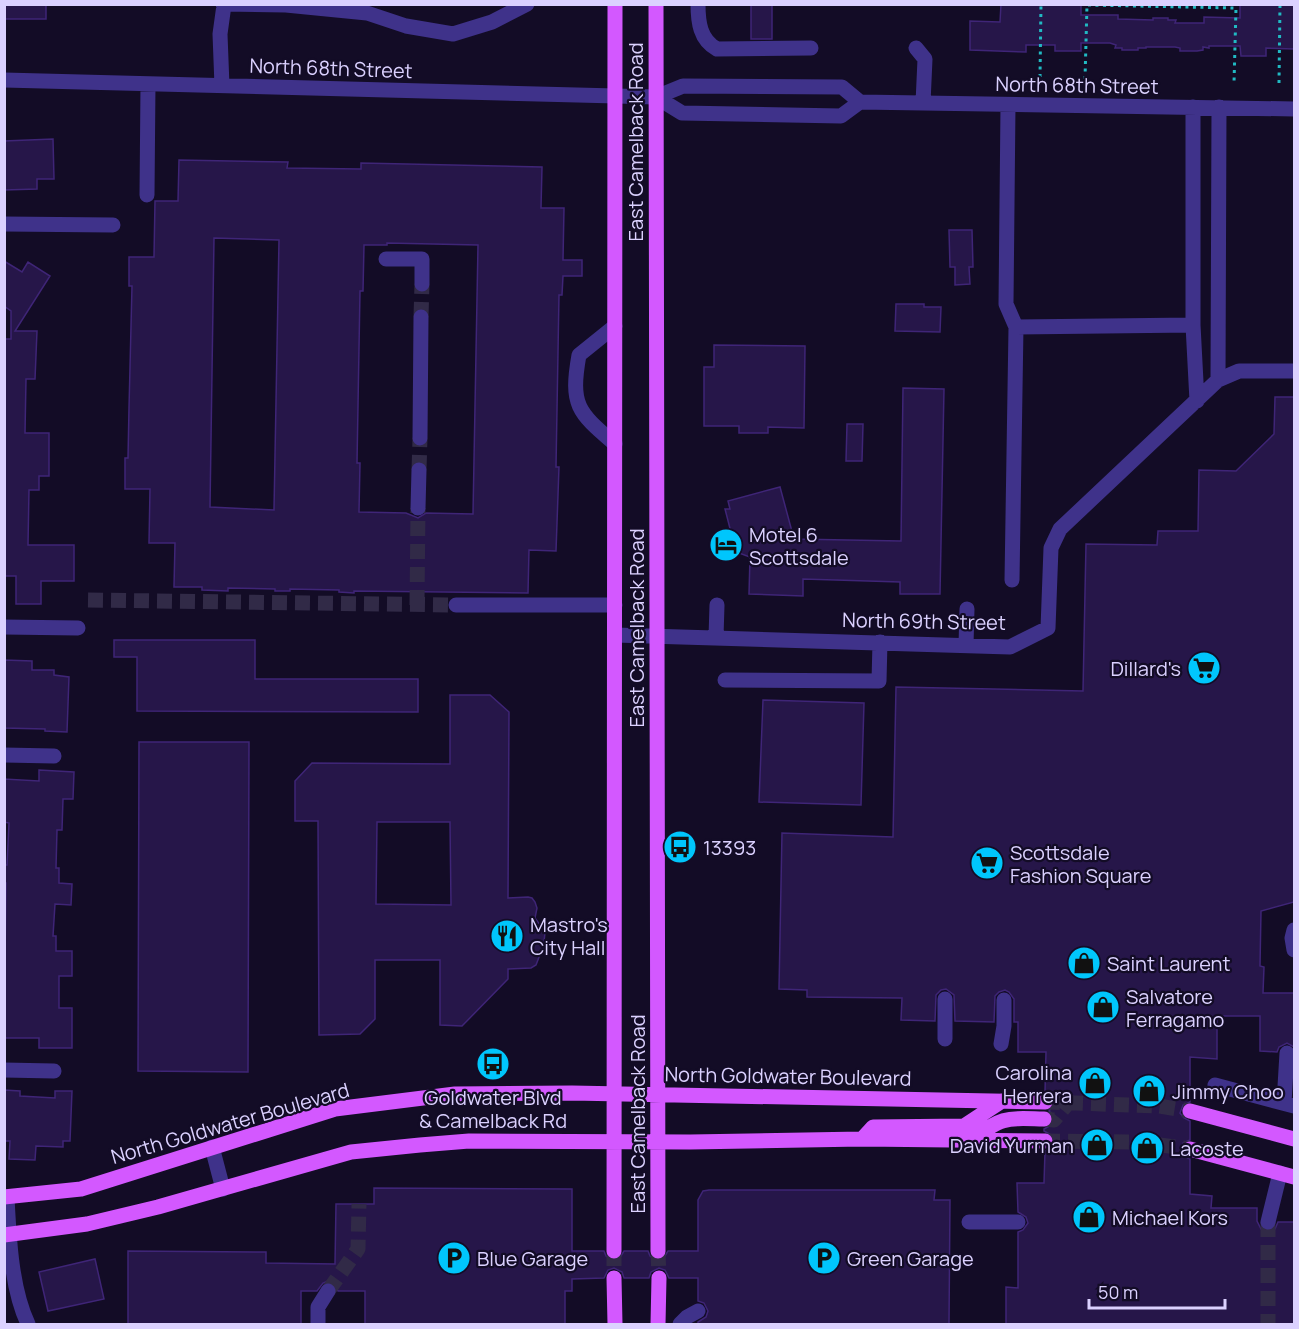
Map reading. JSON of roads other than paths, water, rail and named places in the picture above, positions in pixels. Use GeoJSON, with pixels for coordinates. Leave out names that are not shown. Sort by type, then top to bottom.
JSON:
{"type":"FeatureCollection","features":[{"type":"Feature","properties":{"kind":"main road","name":"East Camelback Road"},"geometry":{"type":"LineString","coordinates":[[614,1251],[615,4]]}},
{"type":"Feature","properties":{"kind":"main road","name":"East Camelback Road"},"geometry":{"type":"LineString","coordinates":[[656,4],[658,1251]]}},
{"type":"Feature","properties":{"kind":"main road","name":"North Goldwater Boulevard"},"geometry":{"type":"LineString","coordinates":[[6,1197],[81,1189],[335,1109],[412,1098],[473,1093],[1045,1102]]}},
{"type":"Feature","properties":{"kind":"main road"},"geometry":{"type":"LineString","coordinates":[[862,1139],[873,1126],[964,1126],[1002,1101]]}},
{"type":"Feature","properties":{"kind":"main road"},"geometry":{"type":"LineString","coordinates":[[1190,1111],[1294,1139]]}},
{"type":"Feature","properties":{"kind":"main road"},"geometry":{"type":"LineString","coordinates":[[970,1140],[995,1123],[1007,1119],[1044,1119]]}},
{"type":"Feature","properties":{"kind":"main road"},"geometry":{"type":"LineString","coordinates":[[7,1235],[87,1224],[223,1189],[351,1152],[469,1141],[658,1142],[862,1139],[1045,1141]]}},
{"type":"Feature","properties":{"kind":"main road"},"geometry":{"type":"LineString","coordinates":[[1190,1149],[1287,1175]]}},
{"type":"Feature","properties":{"kind":"main road"},"geometry":{"type":"LineString","coordinates":[[614,1278],[615,1324]]}},
{"type":"Feature","properties":{"kind":"main road"},"geometry":{"type":"LineString","coordinates":[[658,1278],[658,1324]]}},
{"type":"Feature","properties":{"kind":"street"},"geometry":{"type":"LineString","coordinates":[[222,86],[220,34],[223,5],[367,9],[406,26],[453,34],[492,22],[527,4]]}},
{"type":"Feature","properties":{"kind":"street"},"geometry":{"type":"LineString","coordinates":[[698,4],[701,32],[709,44],[717,49],[812,48]]}},
{"type":"Feature","properties":{"kind":"street"},"geometry":{"type":"LineString","coordinates":[[916,48],[925,59],[923,103]]}},
{"type":"Feature","properties":{"kind":"street","name":"North 68th Street"},"geometry":{"type":"LineString","coordinates":[[4,80],[656,97],[683,86],[842,87],[860,102]]}},
{"type":"Feature","properties":{"kind":"street"},"geometry":{"type":"LineString","coordinates":[[147,195],[148,84]]}},
{"type":"Feature","properties":{"kind":"street","name":"North 68th Street"},"geometry":{"type":"LineString","coordinates":[[656,97],[682,113],[693,114],[840,116],[860,102],[1294,109]]}},
{"type":"Feature","properties":{"kind":"street"},"geometry":{"type":"LineString","coordinates":[[1008,105],[1006,304],[1016,327],[1012,580]]}},
{"type":"Feature","properties":{"kind":"street"},"geometry":{"type":"LineString","coordinates":[[1193,107],[1193,325],[1197,401]]}},
{"type":"Feature","properties":{"kind":"street"},"geometry":{"type":"LineString","coordinates":[[1218,380],[1219,108]]}},
{"type":"Feature","properties":{"kind":"street"},"geometry":{"type":"LineString","coordinates":[[4,224],[113,225]]}},
{"type":"Feature","properties":{"kind":"street"},"geometry":{"type":"LineString","coordinates":[[386,259],[422,259],[422,285]]}},
{"type":"Feature","properties":{"kind":"street"},"geometry":{"type":"LineString","coordinates":[[420,438],[422,317]]}},
{"type":"Feature","properties":{"kind":"street"},"geometry":{"type":"LineString","coordinates":[[1016,327],[1193,325]]}},
{"type":"Feature","properties":{"kind":"street"},"geometry":{"type":"LineString","coordinates":[[615,326],[579,355],[576,372],[578,405],[584,417],[615,444]]}},
{"type":"Feature","properties":{"kind":"street","name":"North 69th Street"},"geometry":{"type":"LineString","coordinates":[[615,635],[1010,647],[1048,628],[1051,548],[1060,529],[1218,380],[1239,371],[1294,371]]}},
{"type":"Feature","properties":{"kind":"street"},"geometry":{"type":"LineString","coordinates":[[418,508],[419,470]]}},
{"type":"Feature","properties":{"kind":"street"},"geometry":{"type":"LineString","coordinates":[[456,605],[615,605]]}},
{"type":"Feature","properties":{"kind":"street"},"geometry":{"type":"LineString","coordinates":[[716,637],[717,605]]}},
{"type":"Feature","properties":{"kind":"street"},"geometry":{"type":"LineString","coordinates":[[966,645],[967,609]]}},
{"type":"Feature","properties":{"kind":"street"},"geometry":{"type":"LineString","coordinates":[[4,627],[78,628]]}},
{"type":"Feature","properties":{"kind":"street"},"geometry":{"type":"LineString","coordinates":[[725,680],[879,681],[880,642]]}},
{"type":"Feature","properties":{"kind":"street"},"geometry":{"type":"LineString","coordinates":[[4,755],[54,756]]}},
{"type":"Feature","properties":{"kind":"street"},"geometry":{"type":"LineString","coordinates":[[1294,930],[1292,938],[1294,950]]}},
{"type":"Feature","properties":{"kind":"street"},"geometry":{"type":"LineString","coordinates":[[945,999],[945,1040]]}},
{"type":"Feature","properties":{"kind":"street"},"geometry":{"type":"LineString","coordinates":[[1001,1044],[1004,1000]]}},
{"type":"Feature","properties":{"kind":"street"},"geometry":{"type":"LineString","coordinates":[[1215,1085],[1289,1105],[1287,1053]]}},
{"type":"Feature","properties":{"kind":"street"},"geometry":{"type":"LineString","coordinates":[[4,1070],[54,1071]]}},
{"type":"Feature","properties":{"kind":"street"},"geometry":{"type":"LineString","coordinates":[[212,1148],[223,1189]]}},
{"type":"Feature","properties":{"kind":"street"},"geometry":{"type":"LineString","coordinates":[[1268,1222],[1287,1175]]}},
{"type":"Feature","properties":{"kind":"street"},"geometry":{"type":"LineString","coordinates":[[6,1197],[7,1235],[18,1294],[28,1324]]}},
{"type":"Feature","properties":{"kind":"street"},"geometry":{"type":"LineString","coordinates":[[969,1222],[1018,1222]]}},
{"type":"Feature","properties":{"kind":"street"},"geometry":{"type":"LineString","coordinates":[[318,1324],[318,1307],[328,1291]]}},
{"type":"Feature","properties":{"kind":"street"},"geometry":{"type":"LineString","coordinates":[[680,1324],[698,1311]]}},
{"type":"Feature","properties":{"kind":"tunnel"},"geometry":{"type":"LineString","coordinates":[[421,317],[422,284]]}},
{"type":"Feature","properties":{"kind":"tunnel"},"geometry":{"type":"LineString","coordinates":[[419,470],[420,438]]}},
{"type":"Feature","properties":{"kind":"tunnel"},"geometry":{"type":"LineString","coordinates":[[417,605],[418,508]]}},
{"type":"Feature","properties":{"kind":"tunnel"},"geometry":{"type":"LineString","coordinates":[[88,600],[456,605]]}},
{"type":"Feature","properties":{"kind":"tunnel"},"geometry":{"type":"LineString","coordinates":[[1045,1102],[1159,1106],[1190,1111]]}},
{"type":"Feature","properties":{"kind":"tunnel"},"geometry":{"type":"LineString","coordinates":[[1044,1119],[1054,1120],[1068,1103]]}},
{"type":"Feature","properties":{"kind":"tunnel"},"geometry":{"type":"LineString","coordinates":[[1045,1141],[1138,1142],[1190,1149]]}},
{"type":"Feature","properties":{"kind":"tunnel"},"geometry":{"type":"LineString","coordinates":[[328,1291],[358,1249],[359,1204]]}},
{"type":"Feature","properties":{"kind":"tunnel"},"geometry":{"type":"LineString","coordinates":[[1268,1222],[1268,1324]]}},
{"type":"Feature","properties":{"kind":"tunnel"},"geometry":{"type":"LineString","coordinates":[[614,1251],[614,1278]]}},
{"type":"Feature","properties":{"kind":"tunnel"},"geometry":{"type":"LineString","coordinates":[[658,1251],[659,1278]]}},
{"type":"Feature","properties":{"kind":"place","name":"Motel 6 Scottsdale"},"geometry":{"type":"Point","coordinates":[726,545]}},
{"type":"Feature","properties":{"kind":"place","name":"Dillard's"},"geometry":{"type":"Point","coordinates":[1204,668]}},
{"type":"Feature","properties":{"kind":"place","name":"13393"},"geometry":{"type":"Point","coordinates":[680,847]}},
{"type":"Feature","properties":{"kind":"place","name":"Scottsdale Fashion Square"},"geometry":{"type":"Point","coordinates":[987,863]}},
{"type":"Feature","properties":{"kind":"place","name":"Mastro's City Hall"},"geometry":{"type":"Point","coordinates":[507,936]}},
{"type":"Feature","properties":{"kind":"place","name":"Saint Laurent"},"geometry":{"type":"Point","coordinates":[1084,963]}},
{"type":"Feature","properties":{"kind":"place","name":"Salvatore Ferragamo"},"geometry":{"type":"Point","coordinates":[1103,1007]}},
{"type":"Feature","properties":{"kind":"place","name":"Goldwater Blvd & Camelback Rd"},"geometry":{"type":"Point","coordinates":[493,1064]}},
{"type":"Feature","properties":{"kind":"place","name":"Carolina Herrera"},"geometry":{"type":"Point","coordinates":[1095,1083]}},
{"type":"Feature","properties":{"kind":"place","name":"Jimmy Choo"},"geometry":{"type":"Point","coordinates":[1149,1091]}},
{"type":"Feature","properties":{"kind":"place","name":"David Yurman"},"geometry":{"type":"Point","coordinates":[1097,1145]}},
{"type":"Feature","properties":{"kind":"place","name":"Lacoste"},"geometry":{"type":"Point","coordinates":[1147,1148]}},
{"type":"Feature","properties":{"kind":"place","name":"Michael Kors"},"geometry":{"type":"Point","coordinates":[1089,1217]}},
{"type":"Feature","properties":{"kind":"place","name":"Blue Garage"},"geometry":{"type":"Point","coordinates":[454,1258]}},
{"type":"Feature","properties":{"kind":"place","name":"Green Garage"},"geometry":{"type":"Point","coordinates":[824,1258]}}]}
